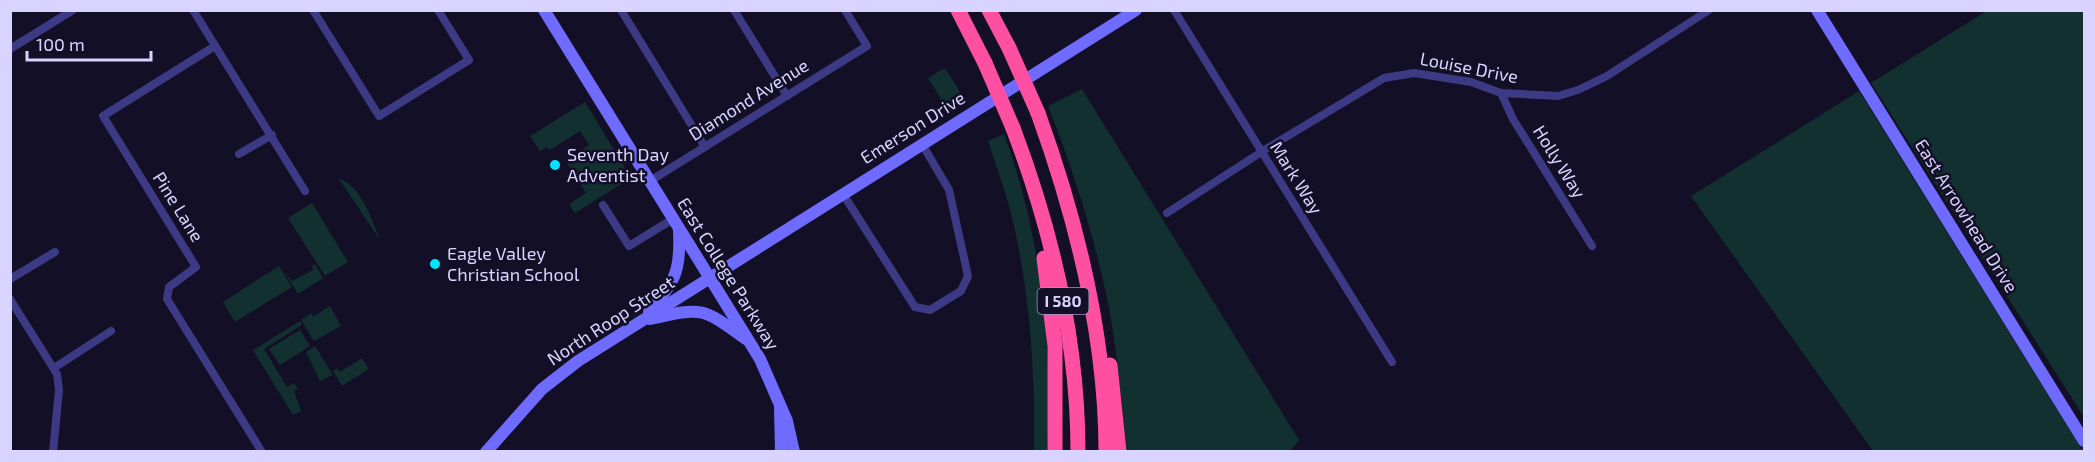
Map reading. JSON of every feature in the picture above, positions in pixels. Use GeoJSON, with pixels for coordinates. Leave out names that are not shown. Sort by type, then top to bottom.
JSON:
{"type":"FeatureCollection","features":[{"type":"Feature","properties":{"kind":"highway","name":"I 580"},"geometry":{"type":"LineString","coordinates":[[958,10],[985,63],[1013,128],[1047,232],[1067,326],[1074,382],[1078,452]]}},
{"type":"Feature","properties":{"kind":"highway","name":"I 580"},"geometry":{"type":"LineString","coordinates":[[989,10],[1038,113],[1068,202],[1094,315],[1102,384],[1106,452]]}},
{"type":"Feature","properties":{"kind":"highway"},"geometry":{"type":"LineString","coordinates":[[1023,155],[1039,225],[1052,316],[1056,403],[1055,452]]}},
{"type":"Feature","properties":{"kind":"highway"},"geometry":{"type":"LineString","coordinates":[[1068,202],[1099,303],[1113,389],[1119,452]]}},
{"type":"Feature","properties":{"kind":"main road","name":"East College Parkway"},"geometry":{"type":"LineString","coordinates":[[544,10],[767,371],[780,407],[788,421],[794,452]]}},
{"type":"Feature","properties":{"kind":"main road","name":"Emerson Drive"},"geometry":{"type":"LineString","coordinates":[[710,278],[1136,10]]}},
{"type":"Feature","properties":{"kind":"main road","name":"East Arrowhead Drive"},"geometry":{"type":"LineString","coordinates":[[1816,10],[2085,441]]}},
{"type":"Feature","properties":{"kind":"main road"},"geometry":{"type":"LineString","coordinates":[[640,322],[671,285],[678,270],[676,224]]}},
{"type":"Feature","properties":{"kind":"main road","name":"North Roop Street"},"geometry":{"type":"LineString","coordinates":[[486,452],[557,376],[710,278]]}},
{"type":"Feature","properties":{"kind":"main road"},"geometry":{"type":"LineString","coordinates":[[640,322],[691,310],[702,311],[750,342]]}},
{"type":"Feature","properties":{"kind":"main road","name":"East College Parkway"},"geometry":{"type":"LineString","coordinates":[[780,407],[781,452]]}},
{"type":"Feature","properties":{"kind":"street"},"geometry":{"type":"LineString","coordinates":[[10,49],[73,10]]}},
{"type":"Feature","properties":{"kind":"street"},"geometry":{"type":"LineString","coordinates":[[193,10],[305,191]]}},
{"type":"Feature","properties":{"kind":"street"},"geometry":{"type":"LineString","coordinates":[[313,10],[379,116],[469,60],[438,10]]}},
{"type":"Feature","properties":{"kind":"street"},"geometry":{"type":"LineString","coordinates":[[621,10],[705,147]]}},
{"type":"Feature","properties":{"kind":"street"},"geometry":{"type":"LineString","coordinates":[[734,10],[787,96]]}},
{"type":"Feature","properties":{"kind":"street","name":"Diamond Avenue"},"geometry":{"type":"LineString","coordinates":[[650,181],[867,46],[845,10]]}},
{"type":"Feature","properties":{"kind":"street","name":"Mark Way"},"geometry":{"type":"LineString","coordinates":[[1174,10],[1392,362]]}},
{"type":"Feature","properties":{"kind":"street","name":"Louise Drive"},"geometry":{"type":"LineString","coordinates":[[1167,213],[1260,152],[1384,78],[1414,73],[1471,82],[1501,93],[1558,96],[1578,90],[1606,76],[1709,10]]}},
{"type":"Feature","properties":{"kind":"street","name":"Pine Lane"},"geometry":{"type":"LineString","coordinates":[[215,46],[103,116],[196,267],[169,287],[167,299],[262,452]]}},
{"type":"Feature","properties":{"kind":"street","name":"Holly Way"},"geometry":{"type":"LineString","coordinates":[[1501,93],[1513,119],[1592,246]]}},
{"type":"Feature","properties":{"kind":"street"},"geometry":{"type":"LineString","coordinates":[[239,154],[272,135]]}},
{"type":"Feature","properties":{"kind":"street"},"geometry":{"type":"LineString","coordinates":[[843,194],[915,307],[930,310],[961,291],[968,276],[950,195],[922,144]]}},
{"type":"Feature","properties":{"kind":"street"},"geometry":{"type":"LineString","coordinates":[[603,205],[629,246],[676,224]]}},
{"type":"Feature","properties":{"kind":"street"},"geometry":{"type":"LineString","coordinates":[[10,279],[55,252]]}},
{"type":"Feature","properties":{"kind":"street"},"geometry":{"type":"LineString","coordinates":[[10,299],[54,368],[59,382],[53,452]]}},
{"type":"Feature","properties":{"kind":"street"},"geometry":{"type":"LineString","coordinates":[[54,368],[111,331]]}},
{"type":"Feature","properties":{"kind":"green space"},"geometry":{"type":"Polygon","coordinates":[[[1988,10],[2084,11],[2084,417],[1871,83],[1988,10]]]}},
{"type":"Feature","properties":{"kind":"green space"},"geometry":{"type":"Polygon","coordinates":[[[945,68],[966,102],[950,113],[928,78],[945,68]]]}},
{"type":"Feature","properties":{"kind":"green space"},"geometry":{"type":"Polygon","coordinates":[[[1082,89],[1299,440],[1291,450],[1126,451],[1116,352],[1106,293],[1081,198],[1048,106],[1082,89]]]}},
{"type":"Feature","properties":{"kind":"green space"},"geometry":{"type":"Polygon","coordinates":[[[1859,91],[2083,451],[1873,451],[1691,196],[1859,91]]]}},
{"type":"Feature","properties":{"kind":"green space"},"geometry":{"type":"Polygon","coordinates":[[[585,102],[631,178],[575,213],[569,204],[586,193],[565,160],[589,145],[580,131],[550,150],[547,147],[540,151],[530,136],[585,102]]]}},
{"type":"Feature","properties":{"kind":"green space"},"geometry":{"type":"Polygon","coordinates":[[[1004,134],[1027,211],[1042,291],[1048,371],[1047,451],[1034,451],[1030,328],[1022,266],[1009,206],[988,141],[1004,134]]]}},
{"type":"Feature","properties":{"kind":"green space"},"geometry":{"type":"Polygon","coordinates":[[[339,179],[347,182],[359,195],[380,240],[339,179]]]}},
{"type":"Feature","properties":{"kind":"green space"},"geometry":{"type":"Polygon","coordinates":[[[312,203],[348,262],[325,276],[288,218],[312,203]]]}},
{"type":"Feature","properties":{"kind":"green space"},"geometry":{"type":"Polygon","coordinates":[[[315,264],[323,278],[298,294],[284,271],[292,281],[313,270],[312,266],[315,264]]]}},
{"type":"Feature","properties":{"kind":"green space"},"geometry":{"type":"Polygon","coordinates":[[[279,266],[292,287],[235,322],[223,302],[279,266]]]}},
{"type":"Feature","properties":{"kind":"green space"},"geometry":{"type":"Polygon","coordinates":[[[330,306],[341,326],[314,341],[301,320],[311,313],[313,317],[330,306]]]}},
{"type":"Feature","properties":{"kind":"green space"},"geometry":{"type":"Polygon","coordinates":[[[300,321],[302,325],[264,349],[287,387],[294,383],[298,389],[294,391],[301,411],[293,415],[253,350],[300,321]]]}},
{"type":"Feature","properties":{"kind":"green space"},"geometry":{"type":"Polygon","coordinates":[[[300,330],[310,346],[280,365],[269,349],[300,330]]]}},
{"type":"Feature","properties":{"kind":"green space"},"geometry":{"type":"Polygon","coordinates":[[[315,346],[333,375],[320,381],[306,352],[315,346]]]}},
{"type":"Feature","properties":{"kind":"green space"},"geometry":{"type":"Polygon","coordinates":[[[362,358],[369,369],[342,386],[333,371],[337,368],[340,372],[362,358]]]}},
{"type":"Feature","properties":{"kind":"place","name":"Seventh Day Adventist"},"geometry":{"type":"Point","coordinates":[555,165]}},
{"type":"Feature","properties":{"kind":"place","name":"Eagle Valley Christian School"},"geometry":{"type":"Point","coordinates":[435,264]}}]}
